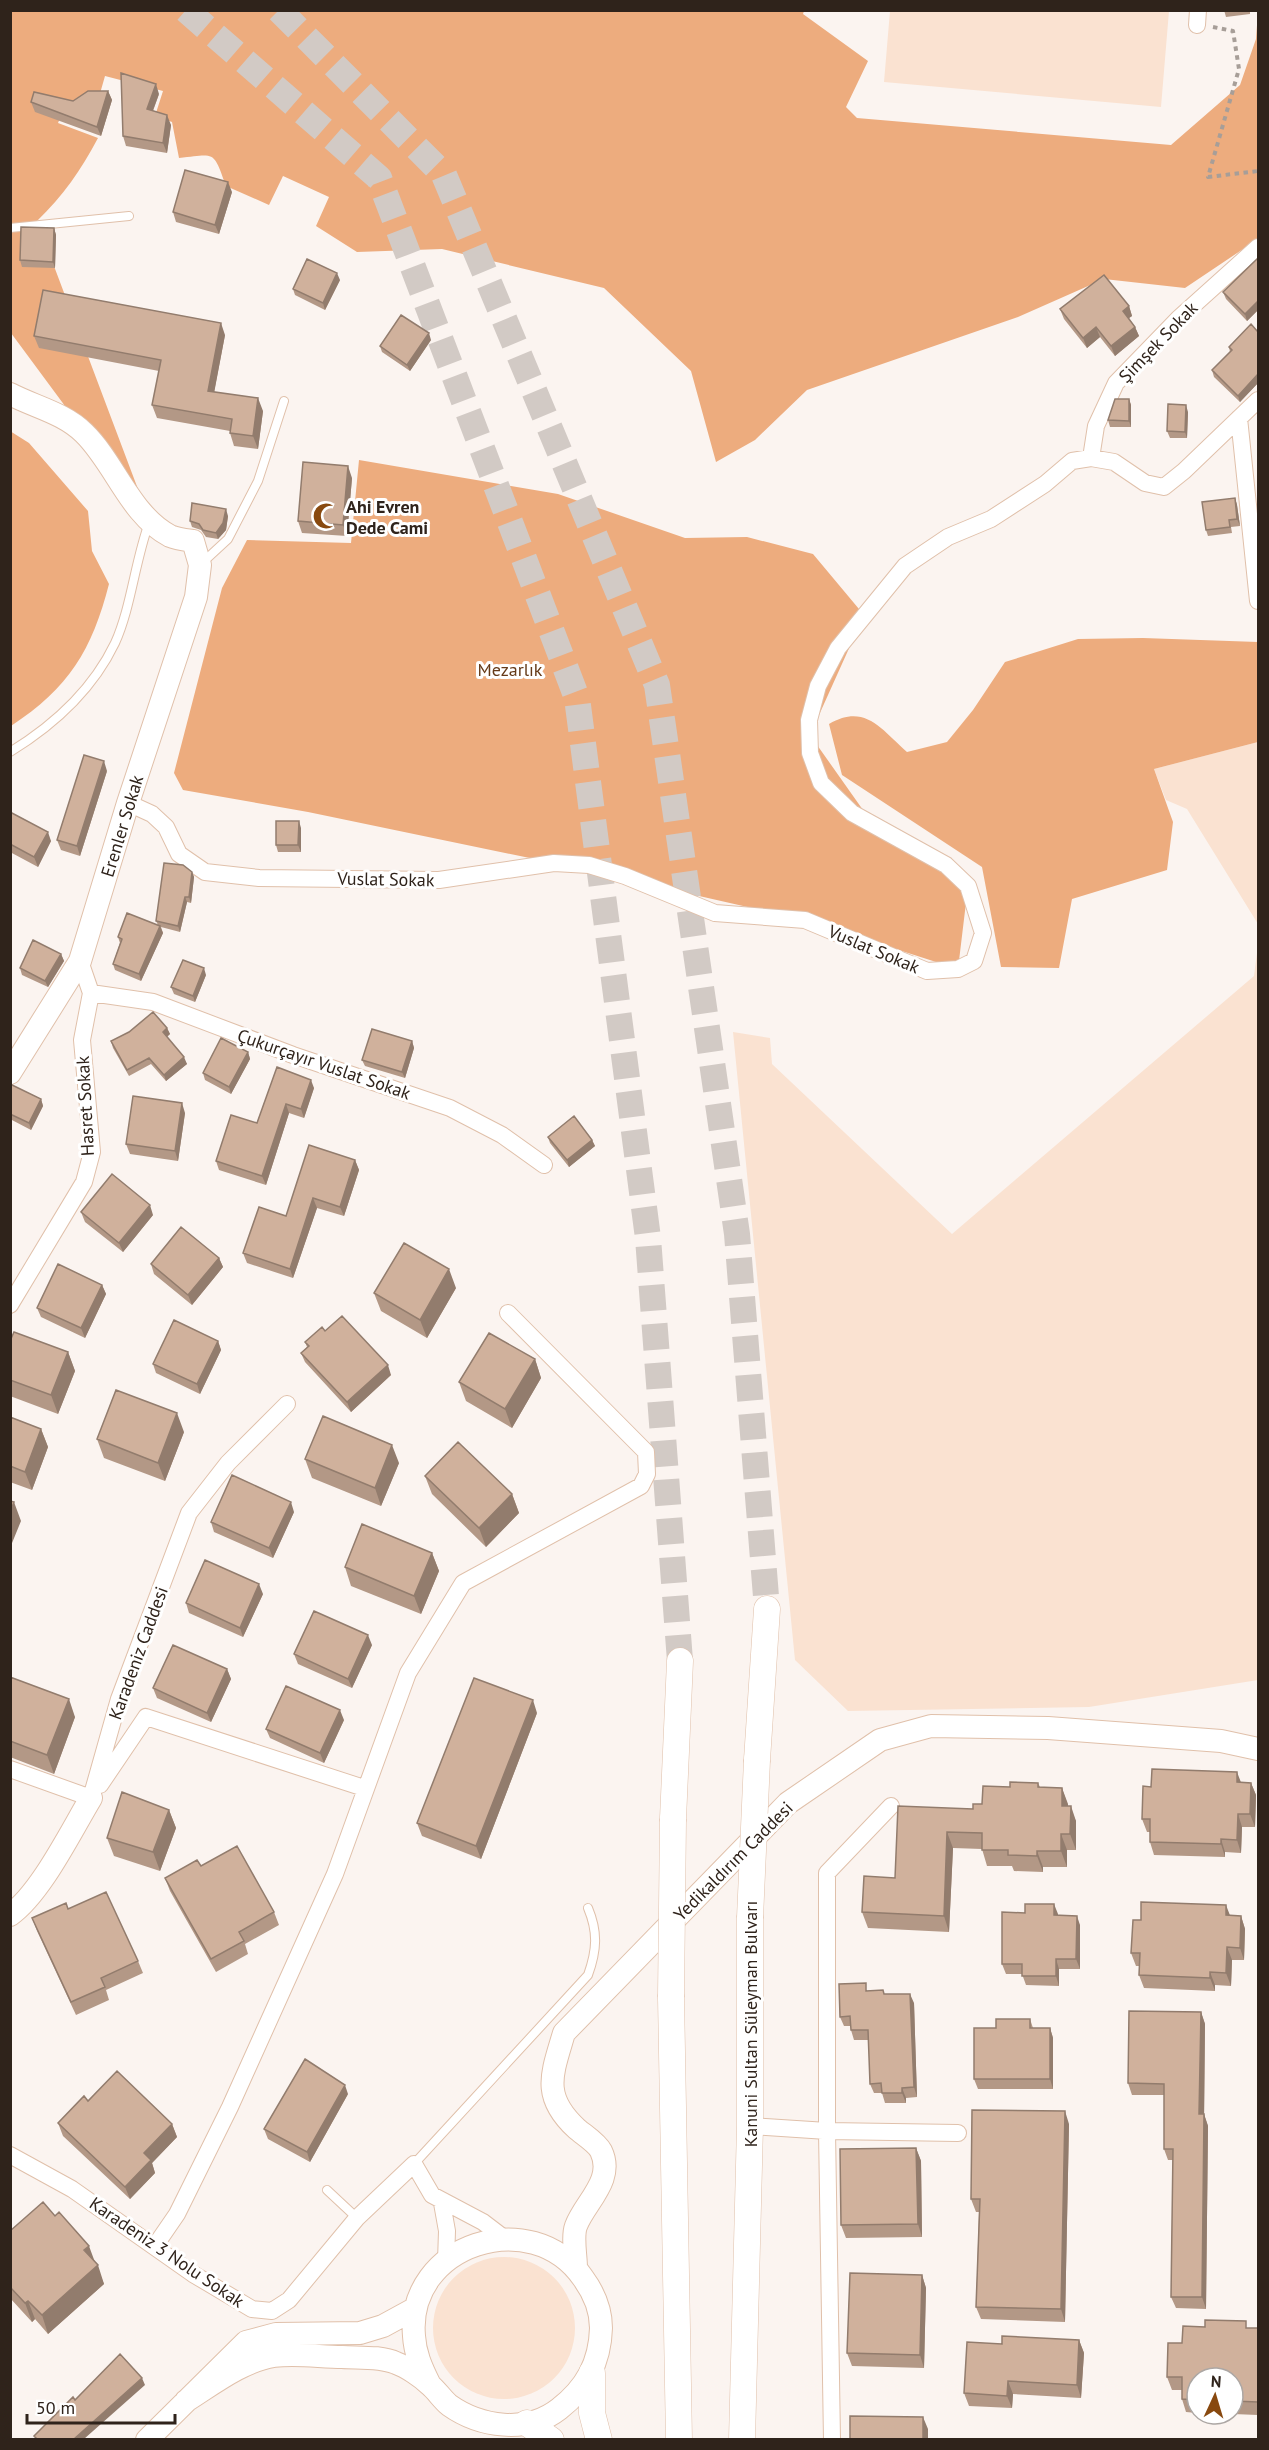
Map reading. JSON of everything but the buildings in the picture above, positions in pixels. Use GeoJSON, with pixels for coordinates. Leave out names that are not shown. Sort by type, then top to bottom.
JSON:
{"type":"FeatureCollection","features":[{"type":"Feature","properties":{"kind":"main road","name":"Kanuni Sultan Süleyman Bulvarı"},"geometry":{"type":"LineString","coordinates":[[742,2439],[750,2126],[750,1918],[767,1609]]}},
{"type":"Feature","properties":{"kind":"main road"},"geometry":{"type":"LineString","coordinates":[[679,2439],[671,1997],[673,1818],[680,1660]]}},
{"type":"Feature","properties":{"kind":"main road"},"geometry":{"type":"LineString","coordinates":[[592,2373],[592,2413],[599,2439]]}},
{"type":"Feature","properties":{"kind":"main road"},"geometry":{"type":"LineString","coordinates":[[527,2423],[551,2439]]}},
{"type":"Feature","properties":{"kind":"street","name":"Şimşek Sokak"},"geometry":{"type":"LineString","coordinates":[[1091,458],[1096,426],[1116,383],[1178,319],[1258,247]]}},
{"type":"Feature","properties":{"kind":"street"},"geometry":{"type":"LineString","coordinates":[[10,394],[34,407],[63,417],[85,433],[150,521],[171,537],[193,541],[200,565]]}},
{"type":"Feature","properties":{"kind":"street"},"geometry":{"type":"LineString","coordinates":[[1091,458],[1114,462],[1145,483],[1164,487],[1184,471],[1258,400]]}},
{"type":"Feature","properties":{"kind":"street"},"geometry":{"type":"LineString","coordinates":[[1239,418],[1258,601]]}},
{"type":"Feature","properties":{"kind":"street","name":"Vuslat Sokak"},"geometry":{"type":"LineString","coordinates":[[128,803],[152,814],[166,827],[178,854],[205,872],[259,878],[439,880],[554,862],[589,865],[625,876],[715,913],[805,920],[927,971],[958,969],[974,961],[983,933],[968,886],[946,865],[852,813],[821,783],[810,753],[809,720],[818,686],[838,648],[905,566],[948,537],[991,519],[1046,484],[1072,461],[1091,458]]}},
{"type":"Feature","properties":{"kind":"street","name":"Erenler Sokak"},"geometry":{"type":"LineString","coordinates":[[10,1073],[80,961],[128,803],[196,597],[200,565]]}},
{"type":"Feature","properties":{"kind":"street"},"geometry":{"type":"LineString","coordinates":[[80,961],[92,993]]}},
{"type":"Feature","properties":{"kind":"street","name":"Çukurçayır Vuslat Sokak"},"geometry":{"type":"LineString","coordinates":[[92,993],[153,1002],[293,1055],[450,1108],[502,1135],[544,1165]]}},
{"type":"Feature","properties":{"kind":"street","name":"Hasret Sokak"},"geometry":{"type":"LineString","coordinates":[[10,1305],[84,1182],[92,1152],[82,1040],[92,993]]}},
{"type":"Feature","properties":{"kind":"street"},"geometry":{"type":"LineString","coordinates":[[155,2246],[177,2214],[230,2108],[335,1874],[364,1788],[408,1673],[463,1582],[641,1486],[647,1474],[646,1452],[508,1313]]}},
{"type":"Feature","properties":{"kind":"street","name":"Karadeniz Caddesi"},"geometry":{"type":"LineString","coordinates":[[10,1915],[22,1907],[91,1798],[119,1699],[189,1513],[228,1463],[287,1404]]}},
{"type":"Feature","properties":{"kind":"street"},"geometry":{"type":"LineString","coordinates":[[10,1769],[91,1798],[146,1717],[364,1788]]}},
{"type":"Feature","properties":{"kind":"street","name":"Yedikaldırım Caddesi"},"geometry":{"type":"LineString","coordinates":[[575,2228],[597,2193],[604,2173],[601,2150],[564,2117],[552,2096],[552,2073],[564,2033],[788,1803],[880,1740],[931,1726],[1146,1735],[1221,1741],[1258,1749]]}},
{"type":"Feature","properties":{"kind":"street"},"geometry":{"type":"LineString","coordinates":[[832,2439],[827,2131],[827,1873],[891,1806]]}},
{"type":"Feature","properties":{"kind":"street"},"geometry":{"type":"LineString","coordinates":[[750,2126],[827,2131],[958,2133]]}},
{"type":"Feature","properties":{"kind":"street","name":"Karadeniz 3 Nolu Sokak"},"geometry":{"type":"LineString","coordinates":[[10,2155],[72,2189],[193,2274],[252,2309],[272,2312],[289,2300],[357,2218],[414,2164]]}},
{"type":"Feature","properties":{"kind":"street"},"geometry":{"type":"LineString","coordinates":[[414,2164],[432,2195],[442,2203],[483,2223],[504,2238]]}},
{"type":"Feature","properties":{"kind":"street"},"geometry":{"type":"LineString","coordinates":[[442,2203],[447,2231],[446,2261]]}},
{"type":"Feature","properties":{"kind":"street"},"geometry":{"type":"LineString","coordinates":[[540,2243],[575,2228],[576,2268]]}},
{"type":"Feature","properties":{"kind":"street"},"geometry":{"type":"LineString","coordinates":[[504,2238],[540,2243],[559,2253],[576,2268],[592,2291],[601,2318],[600,2346],[592,2373],[576,2396],[561,2408],[527,2423],[499,2425],[472,2418],[447,2404],[429,2383],[418,2360],[414,2334],[416,2308],[428,2282],[446,2261],[473,2244],[504,2238]]}},
{"type":"Feature","properties":{"kind":"street"},"geometry":{"type":"LineString","coordinates":[[147,2439],[246,2342],[276,2334],[360,2333],[383,2326],[416,2308]]}},
{"type":"Feature","properties":{"kind":"street"},"geometry":{"type":"LineString","coordinates":[[186,2402],[244,2365],[274,2356],[364,2358],[395,2362],[429,2383]]}},
{"type":"Feature","properties":{"kind":"lane"},"geometry":{"type":"LineString","coordinates":[[10,228],[129,216]]}},
{"type":"Feature","properties":{"kind":"lane"},"geometry":{"type":"LineString","coordinates":[[200,565],[228,539],[258,481],[284,401]]}},
{"type":"Feature","properties":{"kind":"lane"},"geometry":{"type":"LineString","coordinates":[[10,752],[71,707],[110,650],[127,604],[138,553],[150,521]]}},
{"type":"Feature","properties":{"kind":"lane"},"geometry":{"type":"LineString","coordinates":[[414,2164],[588,1975],[596,1955],[596,1928],[588,1908]]}},
{"type":"Feature","properties":{"kind":"lane"},"geometry":{"type":"LineString","coordinates":[[327,2190],[357,2218]]}},
{"type":"Feature","properties":{"kind":"path"},"geometry":{"type":"LineString","coordinates":[[1198,18],[1233,31],[1239,69],[1208,177],[1258,171]]}},
{"type":"Feature","properties":{"kind":"shaded area"},"geometry":{"type":"Polygon","coordinates":[[[890,11],[1169,11],[1161,107],[884,82],[890,11]]]}},
{"type":"Feature","properties":{"kind":"shaded area"},"geometry":{"type":"Polygon","coordinates":[[[1258,742],[1258,924],[1187,809],[1166,800],[1154,769],[1258,742]]]}},
{"type":"Feature","properties":{"kind":"shaded area"},"geometry":{"type":"Polygon","coordinates":[[[1258,945],[1258,1680],[1089,1707],[848,1711],[795,1660],[733,1032],[770,1038],[772,1064],[952,1234],[1254,976],[1258,945]]]}},
{"type":"Feature","properties":{"kind":"shaded area"},"geometry":{"type":"Polygon","coordinates":[[[504,2257],[531,2262],[554,2278],[570,2301],[575,2328],[570,2355],[554,2378],[531,2394],[504,2399],[477,2394],[454,2378],[438,2355],[433,2328],[438,2301],[454,2278],[477,2262],[504,2257]]]}},
{"type":"Feature","properties":{"kind":"green space"},"geometry":{"type":"Polygon","coordinates":[[[11,11],[804,11],[803,14],[868,61],[846,107],[857,118],[1171,145],[1240,85],[1256,39],[1258,11],[1258,239],[1185,288],[1104,279],[1018,317],[807,390],[755,440],[716,462],[691,371],[604,288],[442,249],[357,252],[316,226],[329,197],[283,176],[269,205],[226,186],[212,157],[179,158],[172,122],[155,116],[163,91],[105,76],[99,97],[65,106],[58,123],[98,138],[71,182],[37,221],[150,521],[11,333],[11,11]]]}},
{"type":"Feature","properties":{"kind":"green space"},"geometry":{"type":"Polygon","coordinates":[[[10,431],[29,443],[88,511],[92,551],[109,584],[95,629],[75,666],[48,697],[11,726],[10,431]]]}},
{"type":"Feature","properties":{"kind":"green space","name":"Mezarlık"},"geometry":{"type":"Polygon","coordinates":[[[359,460],[558,494],[685,538],[747,537],[813,554],[864,615],[810,735],[875,827],[968,886],[958,969],[805,920],[554,863],[308,812],[183,790],[174,773],[222,588],[247,540],[351,543],[359,460]]]}},
{"type":"Feature","properties":{"kind":"green space"},"geometry":{"type":"Polygon","coordinates":[[[1143,638],[1258,642],[1258,742],[1154,769],[1173,822],[1167,870],[1072,899],[1059,968],[1001,967],[982,867],[842,775],[829,724],[853,716],[863,718],[880,727],[907,752],[947,742],[973,710],[1005,662],[1078,639],[1143,638]]]}},
{"type":"Feature","properties":{"kind":"tunnel"},"geometry":{"type":"LineString","coordinates":[[186,10],[379,178],[577,698],[648,1238],[680,1661]]}},
{"type":"Feature","properties":{"kind":"tunnel"},"geometry":{"type":"LineString","coordinates":[[279,10],[444,175],[657,685],[737,1234],[767,1609]]}},
{"type":"Feature","properties":{"kind":"place","name":"Ahi Evren Dede Cami"},"geometry":{"type":"Point","coordinates":[326,516]}}]}
